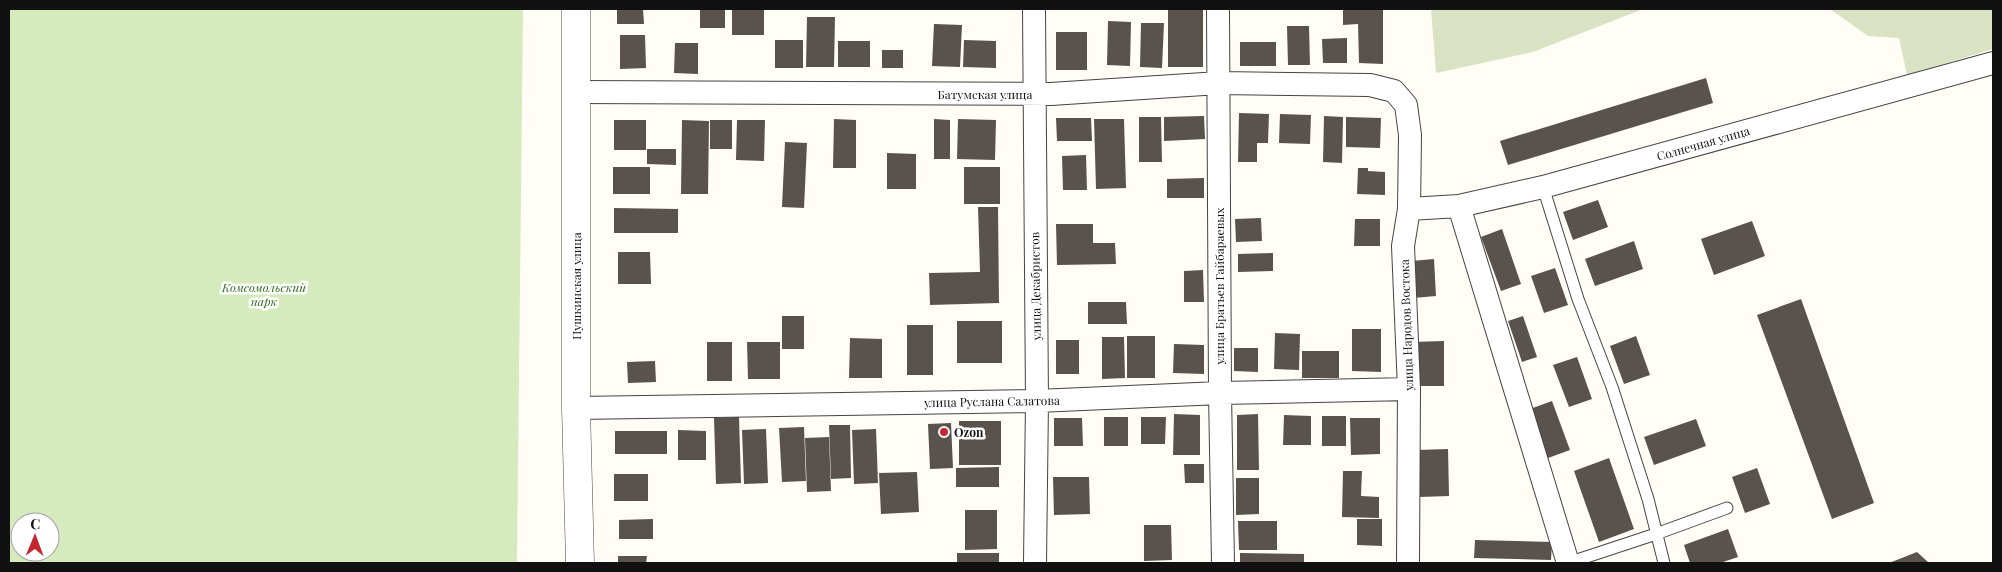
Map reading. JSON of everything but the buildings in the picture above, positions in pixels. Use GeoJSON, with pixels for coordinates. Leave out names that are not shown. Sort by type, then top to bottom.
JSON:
{"type":"FeatureCollection","features":[{"type":"Feature","properties":{"kind":"street","name":"Пушкинская улица"},"geometry":{"type":"LineString","coordinates":[[576,9],[576,408],[580,563]]}},
{"type":"Feature","properties":{"kind":"street","name":"улица Декабристов"},"geometry":{"type":"LineString","coordinates":[[1034,9],[1033,94],[1037,401],[1035,563]]}},
{"type":"Feature","properties":{"kind":"street","name":"улица Братьев Гайбараевых"},"geometry":{"type":"LineString","coordinates":[[1218,9],[1223,563]]}},
{"type":"Feature","properties":{"kind":"street","name":"Солнечная улица"},"geometry":{"type":"LineString","coordinates":[[1410,209],[1459,206],[1543,187],[1993,63]]}},
{"type":"Feature","properties":{"kind":"street","name":"Батумская улица"},"geometry":{"type":"LineString","coordinates":[[575,92],[1051,94],[1219,83],[1370,85],[1394,91]]}},
{"type":"Feature","properties":{"kind":"street","name":"улица Народов Востока"},"geometry":{"type":"LineString","coordinates":[[1394,91],[1406,105],[1410,135],[1410,209],[1403,246],[1409,389],[1408,563]]}},
{"type":"Feature","properties":{"kind":"street"},"geometry":{"type":"LineString","coordinates":[[1459,206],[1568,563]]}},
{"type":"Feature","properties":{"kind":"street","name":"улица Руслана Салатова"},"geometry":{"type":"LineString","coordinates":[[576,408],[1037,401],[1220,393],[1409,389]]}},
{"type":"Feature","properties":{"kind":"lane"},"geometry":{"type":"LineString","coordinates":[[1543,187],[1578,300],[1612,386],[1648,499],[1664,563]]}},
{"type":"Feature","properties":{"kind":"lane"},"geometry":{"type":"LineString","coordinates":[[1568,563],[1727,508]]}},
{"type":"Feature","properties":{"kind":"green space","name":"Комсомольский парк"},"geometry":{"type":"Polygon","coordinates":[[[9,9],[523,9],[517,563],[9,563],[9,9]]]}},
{"type":"Feature","properties":{"kind":"green space"},"geometry":{"type":"Polygon","coordinates":[[[1431,9],[1643,9],[1533,52],[1436,73],[1431,9]]]}},
{"type":"Feature","properties":{"kind":"green space"},"geometry":{"type":"Polygon","coordinates":[[[1830,9],[1993,9],[1993,49],[1907,75],[1899,38],[1868,36],[1830,9]]]}},
{"type":"Feature","properties":{"kind":"place","name":"Ozon"},"geometry":{"type":"Point","coordinates":[944,432]}}]}
